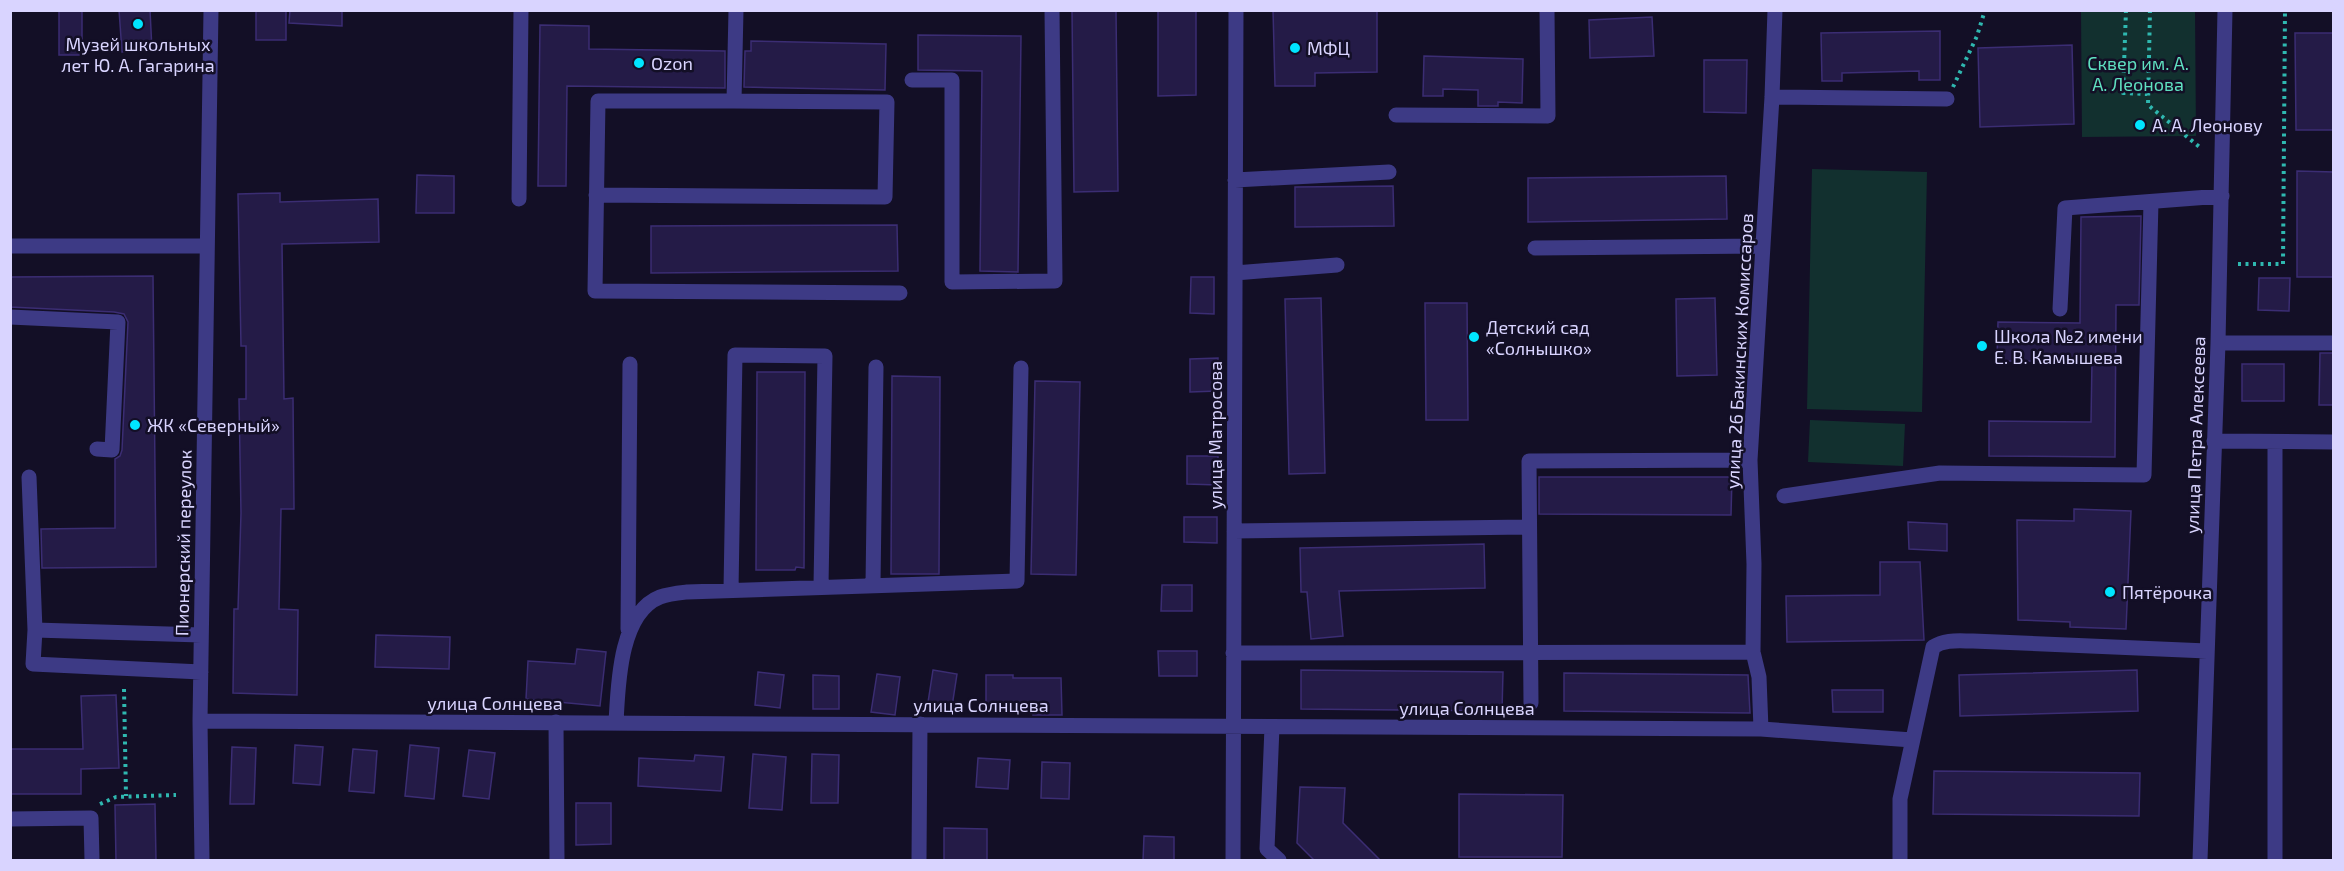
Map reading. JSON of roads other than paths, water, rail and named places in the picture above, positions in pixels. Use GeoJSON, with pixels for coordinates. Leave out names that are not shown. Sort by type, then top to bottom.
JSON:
{"type":"FeatureCollection","features":[{"type":"Feature","properties":{"kind":"street","name":"Пионерский переулок"},"geometry":{"type":"LineString","coordinates":[[202,861],[200,721],[211,10]]}},
{"type":"Feature","properties":{"kind":"street"},"geometry":{"type":"LineString","coordinates":[[519,199],[521,10]]}},
{"type":"Feature","properties":{"kind":"street"},"geometry":{"type":"LineString","coordinates":[[734,101],[736,10]]}},
{"type":"Feature","properties":{"kind":"street"},"geometry":{"type":"LineString","coordinates":[[912,80],[952,80],[952,282],[1055,281],[1052,10]]}},
{"type":"Feature","properties":{"kind":"street","name":"улица Матросова"},"geometry":{"type":"LineString","coordinates":[[1233,861],[1236,10]]}},
{"type":"Feature","properties":{"kind":"street"},"geometry":{"type":"LineString","coordinates":[[1396,115],[1548,116],[1547,10]]}},
{"type":"Feature","properties":{"kind":"street","name":"улица 26 Бакинских Комиссаров"},"geometry":{"type":"LineString","coordinates":[[1761,729],[1759,677],[1753,652],[1754,564],[1750,460],[1772,97],[1775,10]]}},
{"type":"Feature","properties":{"kind":"street","name":"улица Петра Алексеева"},"geometry":{"type":"LineString","coordinates":[[2200,861],[2218,343],[2225,10]]}},
{"type":"Feature","properties":{"kind":"street"},"geometry":{"type":"LineString","coordinates":[[1772,97],[1947,99]]}},
{"type":"Feature","properties":{"kind":"street"},"geometry":{"type":"LineString","coordinates":[[597,195],[885,197],[887,102],[597,101],[595,291],[900,293]]}},
{"type":"Feature","properties":{"kind":"street"},"geometry":{"type":"LineString","coordinates":[[1235,180],[1389,172]]}},
{"type":"Feature","properties":{"kind":"street"},"geometry":{"type":"LineString","coordinates":[[2060,309],[2065,208],[2222,196]]}},
{"type":"Feature","properties":{"kind":"street"},"geometry":{"type":"LineString","coordinates":[[1784,496],[1940,473],[2144,475],[2151,202]]}},
{"type":"Feature","properties":{"kind":"street"},"geometry":{"type":"LineString","coordinates":[[10,246],[207,246]]}},
{"type":"Feature","properties":{"kind":"street"},"geometry":{"type":"LineString","coordinates":[[1535,249],[1763,246]]}},
{"type":"Feature","properties":{"kind":"street"},"geometry":{"type":"LineString","coordinates":[[1235,273],[1337,265]]}},
{"type":"Feature","properties":{"kind":"street"},"geometry":{"type":"LineString","coordinates":[[10,317],[118,322],[112,450],[97,449]]}},
{"type":"Feature","properties":{"kind":"street"},"geometry":{"type":"LineString","coordinates":[[2218,343],[2334,342]]}},
{"type":"Feature","properties":{"kind":"street"},"geometry":{"type":"LineString","coordinates":[[731,590],[735,355],[825,356],[821,586]]}},
{"type":"Feature","properties":{"kind":"street"},"geometry":{"type":"LineString","coordinates":[[616,723],[618,689],[628,635],[630,364]]}},
{"type":"Feature","properties":{"kind":"street"},"geometry":{"type":"LineString","coordinates":[[873,585],[876,368]]}},
{"type":"Feature","properties":{"kind":"street"},"geometry":{"type":"LineString","coordinates":[[628,635],[636,617],[645,606],[660,597],[687,592],[1017,581],[1021,368]]}},
{"type":"Feature","properties":{"kind":"street"},"geometry":{"type":"LineString","coordinates":[[2214,441],[2334,442]]}},
{"type":"Feature","properties":{"kind":"street"},"geometry":{"type":"LineString","coordinates":[[2275,861],[2276,442]]}},
{"type":"Feature","properties":{"kind":"street"},"geometry":{"type":"LineString","coordinates":[[1530,703],[1529,460],[1750,460]]}},
{"type":"Feature","properties":{"kind":"street"},"geometry":{"type":"LineString","coordinates":[[29,477],[35,630],[33,664],[201,672]]}},
{"type":"Feature","properties":{"kind":"street"},"geometry":{"type":"LineString","coordinates":[[1234,531],[1529,527]]}},
{"type":"Feature","properties":{"kind":"street"},"geometry":{"type":"LineString","coordinates":[[35,630],[201,635]]}},
{"type":"Feature","properties":{"kind":"street"},"geometry":{"type":"LineString","coordinates":[[1900,861],[1900,799],[1933,647],[1939,643],[1972,641],[2207,651]]}},
{"type":"Feature","properties":{"kind":"street"},"geometry":{"type":"LineString","coordinates":[[1233,653],[1753,652]]}},
{"type":"Feature","properties":{"kind":"street","name":"улица Солнцева"},"geometry":{"type":"LineString","coordinates":[[200,721],[1761,729],[1912,740]]}},
{"type":"Feature","properties":{"kind":"street"},"geometry":{"type":"LineString","coordinates":[[556,723],[557,861]]}},
{"type":"Feature","properties":{"kind":"street"},"geometry":{"type":"LineString","coordinates":[[919,861],[920,724]]}},
{"type":"Feature","properties":{"kind":"street"},"geometry":{"type":"LineString","coordinates":[[1272,726],[1267,849],[1279,861]]}},
{"type":"Feature","properties":{"kind":"street"},"geometry":{"type":"LineString","coordinates":[[10,819],[90,818],[92,861]]}},
{"type":"Feature","properties":{"kind":"place","name":"Музей школьных лет Ю. А. Гагарина"},"geometry":{"type":"Point","coordinates":[138,24]}},
{"type":"Feature","properties":{"kind":"place","name":"МФЦ"},"geometry":{"type":"Point","coordinates":[1295,48]}},
{"type":"Feature","properties":{"kind":"place","name":"Ozon"},"geometry":{"type":"Point","coordinates":[639,63]}},
{"type":"Feature","properties":{"kind":"place","name":"А. А. Леонову"},"geometry":{"type":"Point","coordinates":[2140,125]}},
{"type":"Feature","properties":{"kind":"place","name":"Детский сад «Солнышко»"},"geometry":{"type":"Point","coordinates":[1474,337]}},
{"type":"Feature","properties":{"kind":"place","name":"Школа №2 имени Е. В. Камышева"},"geometry":{"type":"Point","coordinates":[1982,346]}},
{"type":"Feature","properties":{"kind":"place","name":"ЖК «Северный»"},"geometry":{"type":"Point","coordinates":[135,425]}},
{"type":"Feature","properties":{"kind":"place","name":"Пятёрочка"},"geometry":{"type":"Point","coordinates":[2110,592]}},
{"type":"Feature","properties":{"kind":"park label","name":"Сквер им. А. А. Леонова"},"geometry":{"type":"Point","coordinates":[2138,73]}}]}
